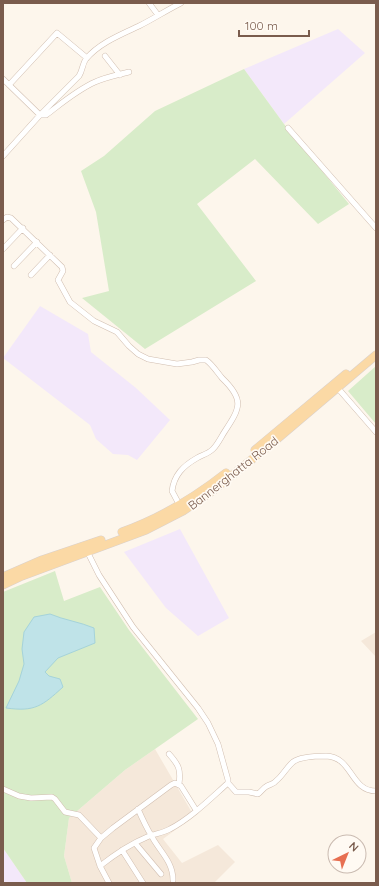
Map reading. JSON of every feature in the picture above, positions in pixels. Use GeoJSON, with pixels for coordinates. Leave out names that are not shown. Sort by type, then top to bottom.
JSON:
{"type":"FeatureCollection","features":[{"type":"Feature","properties":{"kind":"main road","name":"Bannerghatta Road"},"geometry":{"type":"LineString","coordinates":[[3,585],[22,576],[146,530],[183,511],[210,492],[336,386],[376,348]]}},
{"type":"Feature","properties":{"kind":"main road","name":"Bannerghatta Road"},"geometry":{"type":"LineString","coordinates":[[3,577],[42,560],[148,523],[180,506],[206,488],[376,355]]}},
{"type":"Feature","properties":{"kind":"street"},"geometry":{"type":"LineString","coordinates":[[149,3],[158,15]]}},
{"type":"Feature","properties":{"kind":"street"},"geometry":{"type":"LineString","coordinates":[[3,156],[40,115],[79,76],[83,64],[87,58],[106,43],[181,3]]}},
{"type":"Feature","properties":{"kind":"street"},"geometry":{"type":"LineString","coordinates":[[9,85],[57,33],[87,58]]}},
{"type":"Feature","properties":{"kind":"street"},"geometry":{"type":"LineString","coordinates":[[105,56],[120,74]]}},
{"type":"Feature","properties":{"kind":"street"},"geometry":{"type":"LineString","coordinates":[[3,79],[40,115],[46,115],[83,88],[107,77],[129,72]]}},
{"type":"Feature","properties":{"kind":"street"},"geometry":{"type":"LineString","coordinates":[[288,128],[376,228]]}},
{"type":"Feature","properties":{"kind":"street"},"geometry":{"type":"LineString","coordinates":[[3,220],[7,217],[11,218],[64,268],[58,280],[70,302],[94,321],[117,332],[138,354],[148,359],[177,364],[206,360],[229,384],[236,395],[238,405],[236,415],[216,446],[208,453],[197,458],[184,467],[176,477],[172,491],[180,506]]}},
{"type":"Feature","properties":{"kind":"street"},"geometry":{"type":"LineString","coordinates":[[3,249],[23,228]]}},
{"type":"Feature","properties":{"kind":"street"},"geometry":{"type":"LineString","coordinates":[[14,266],[37,242]]}},
{"type":"Feature","properties":{"kind":"street"},"geometry":{"type":"LineString","coordinates":[[31,275],[50,255]]}},
{"type":"Feature","properties":{"kind":"street"},"geometry":{"type":"LineString","coordinates":[[336,386],[376,432]]}},
{"type":"Feature","properties":{"kind":"street"},"geometry":{"type":"LineString","coordinates":[[88,551],[99,575],[133,627],[198,708],[208,723],[218,744],[228,778],[228,783],[236,792],[258,794],[266,787],[277,781],[293,762],[306,757],[327,756],[343,763],[363,788],[368,791],[376,791]]}},
{"type":"Feature","properties":{"kind":"street"},"geometry":{"type":"LineString","coordinates":[[169,754],[180,770],[179,784],[196,810]]}},
{"type":"Feature","properties":{"kind":"street"},"geometry":{"type":"LineString","coordinates":[[100,866],[115,854],[135,843],[151,835],[170,829],[196,810],[228,783]]}},
{"type":"Feature","properties":{"kind":"street"},"geometry":{"type":"LineString","coordinates":[[109,883],[100,866],[94,848],[101,838],[171,785],[179,784]]}},
{"type":"Feature","properties":{"kind":"street"},"geometry":{"type":"LineString","coordinates":[[3,789],[19,796],[30,798],[52,797],[65,812],[79,815],[101,838]]}},
{"type":"Feature","properties":{"kind":"street"},"geometry":{"type":"LineString","coordinates":[[138,809],[151,835],[169,861],[173,880]]}},
{"type":"Feature","properties":{"kind":"street"},"geometry":{"type":"LineString","coordinates":[[135,843],[161,874]]}},
{"type":"Feature","properties":{"kind":"street"},"geometry":{"type":"LineString","coordinates":[[122,850],[143,883]]}},
{"type":"Feature","properties":{"kind":"shaded area"},"geometry":{"type":"Polygon","coordinates":[[[338,29],[365,53],[284,124],[244,69],[338,29]]]}},
{"type":"Feature","properties":{"kind":"shaded area"},"geometry":{"type":"Polygon","coordinates":[[[40,306],[88,334],[91,352],[136,388],[170,420],[137,460],[128,455],[113,454],[96,439],[90,425],[3,358],[40,306]]]}},
{"type":"Feature","properties":{"kind":"shaded area"},"geometry":{"type":"Polygon","coordinates":[[[180,529],[229,618],[198,636],[166,608],[124,552],[180,529]]]}},
{"type":"Feature","properties":{"kind":"shaded area"},"geometry":{"type":"Polygon","coordinates":[[[376,632],[376,657],[361,641],[376,632]]]}},
{"type":"Feature","properties":{"kind":"shaded area"},"geometry":{"type":"Polygon","coordinates":[[[155,749],[194,816],[163,839],[182,863],[218,845],[235,862],[214,883],[72,883],[64,856],[69,818],[125,770],[155,749]]]}},
{"type":"Feature","properties":{"kind":"shaded area"},"geometry":{"type":"Polygon","coordinates":[[[3,848],[27,883],[3,883],[3,848]]]}},
{"type":"Feature","properties":{"kind":"green space"},"geometry":{"type":"Polygon","coordinates":[[[244,69],[284,124],[349,204],[318,224],[255,159],[197,204],[256,281],[145,349],[82,298],[109,291],[96,212],[81,171],[104,156],[155,111],[244,69]]]}},
{"type":"Feature","properties":{"kind":"green space"},"geometry":{"type":"Polygon","coordinates":[[[376,366],[376,424],[348,391],[376,366]]]}},
{"type":"Feature","properties":{"kind":"green space"},"geometry":{"type":"Polygon","coordinates":[[[55,571],[64,601],[100,587],[129,630],[198,719],[125,770],[69,818],[64,856],[72,883],[27,883],[3,848],[3,592],[55,571]]]}},
{"type":"Feature","properties":{"kind":"water"},"geometry":{"type":"Polygon","coordinates":[[[50,614],[94,628],[95,643],[58,658],[45,672],[49,676],[60,679],[63,687],[49,699],[38,706],[31,708],[6,708],[19,681],[24,664],[22,649],[24,632],[34,617],[50,614]]]}}]}
